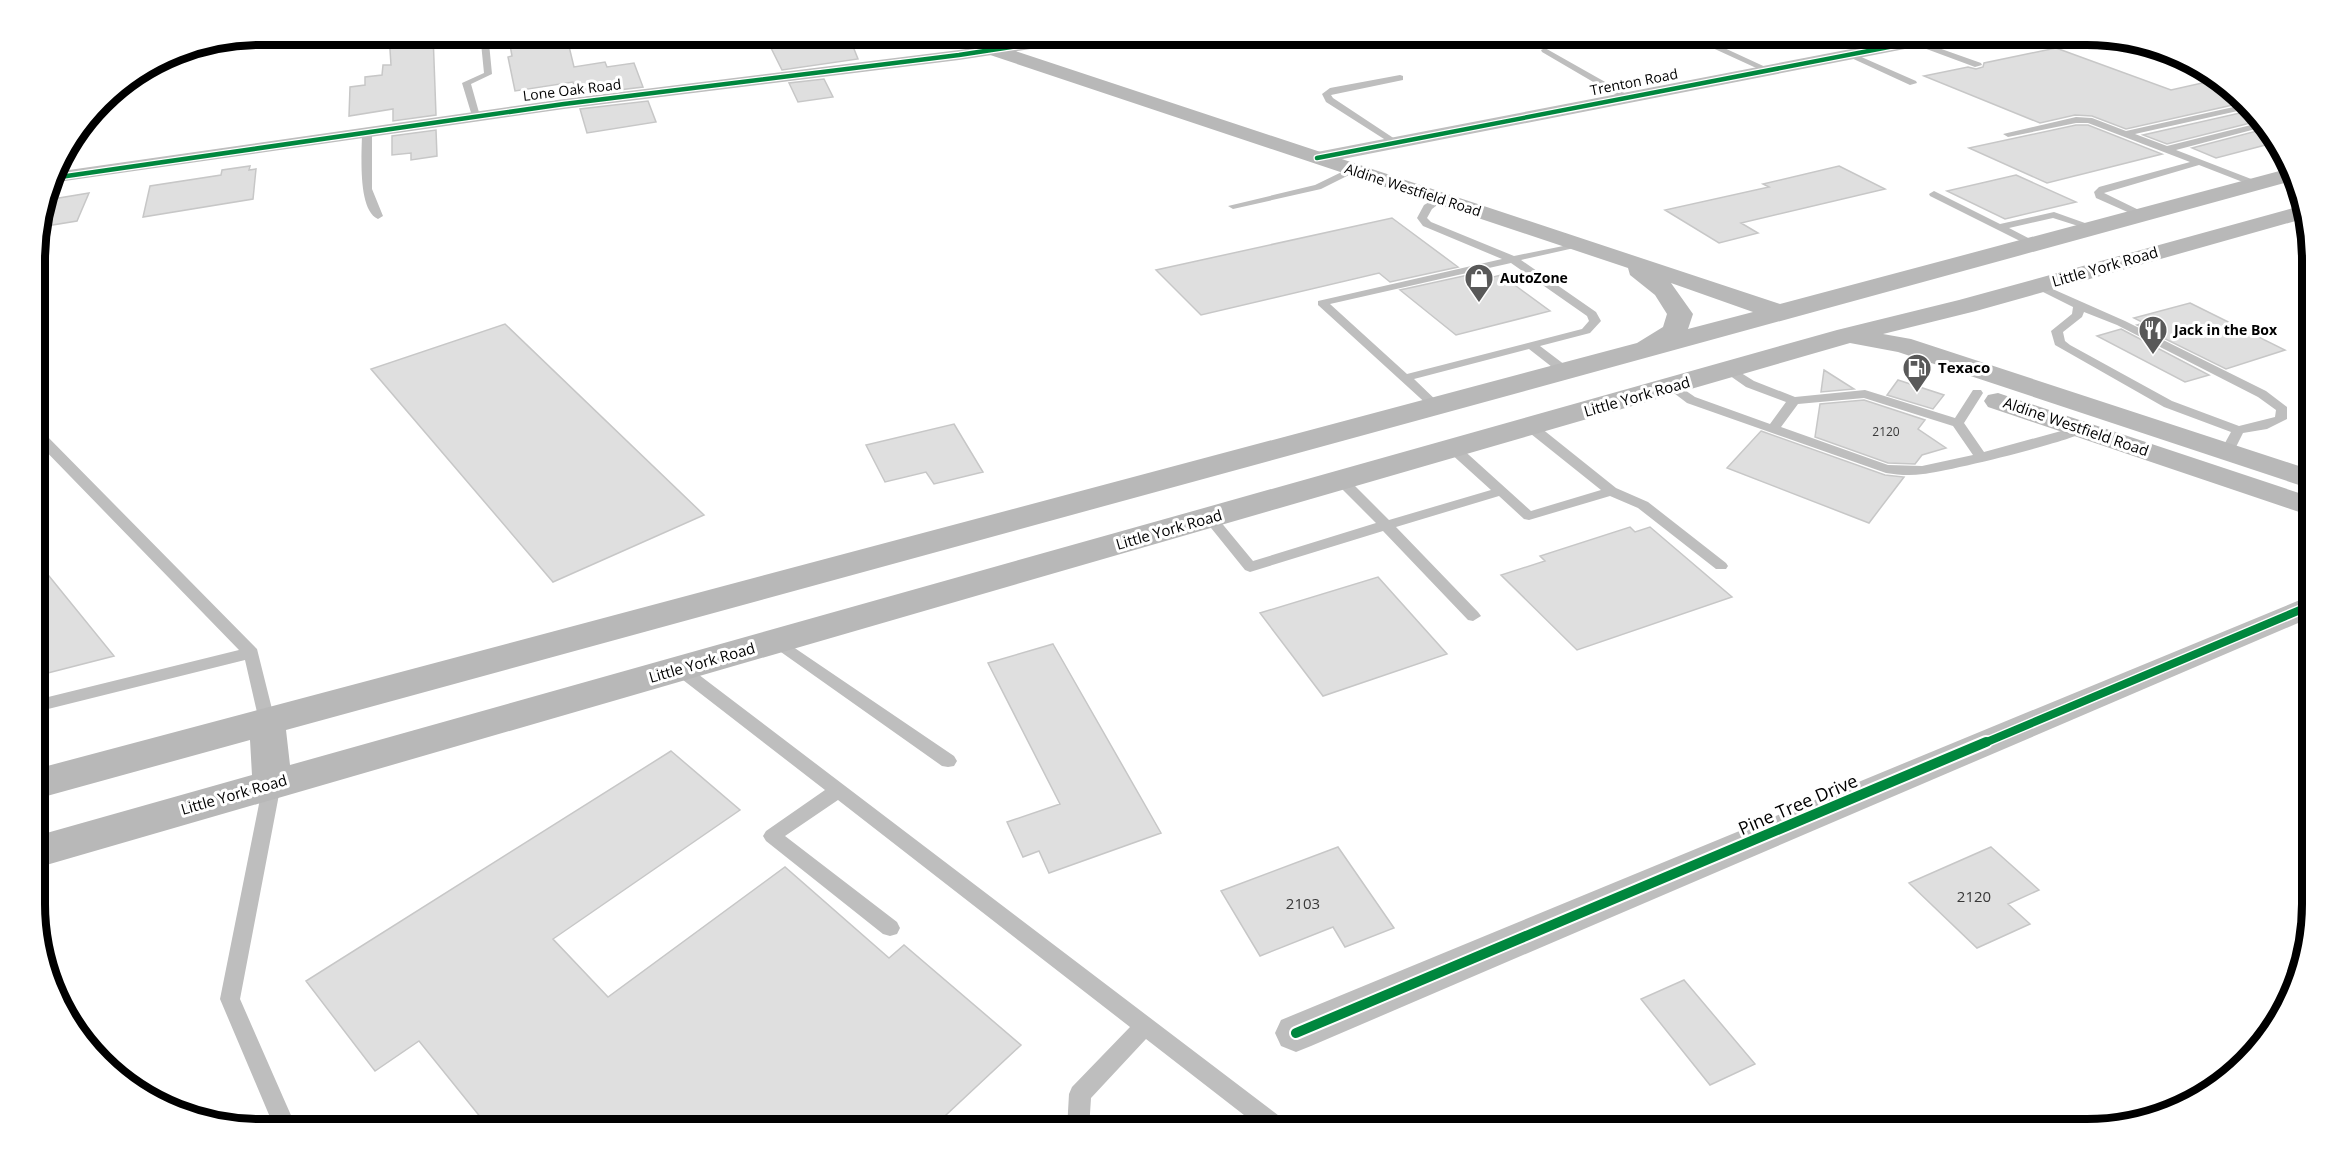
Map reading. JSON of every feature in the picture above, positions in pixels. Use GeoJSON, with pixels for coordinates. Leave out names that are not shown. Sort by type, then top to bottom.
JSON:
{"type":"FeatureCollection","features":[{"type":"Feature","properties":{"kind":"main road","name":"Aldine Westfield Road"},"geometry":{"type":"LineString","coordinates":[[978,45],[1626,259],[1846,336],[1902,345],[2018,383],[2232,441],[2302,476]]}},
{"type":"Feature","properties":{"kind":"main road"},"geometry":{"type":"LineString","coordinates":[[45,782],[2285,176]]}},
{"type":"Feature","properties":{"kind":"main road","name":"Little York Road"},"geometry":{"type":"LineString","coordinates":[[45,849],[1846,336],[1967,306],[2297,214]]}},
{"type":"Feature","properties":{"kind":"main road"},"geometry":{"type":"LineString","coordinates":[[1626,259],[1665,290],[1680,314],[1674,331],[1635,352]]}},
{"type":"Feature","properties":{"kind":"main road"},"geometry":{"type":"LineString","coordinates":[[1967,306],[1953,322],[1951,339],[1962,353],[2018,383]]}},
{"type":"Feature","properties":{"kind":"main road","name":"Aldine Westfield Road"},"geometry":{"type":"LineString","coordinates":[[1846,336],[1870,357],[2302,504]]}},
{"type":"Feature","properties":{"kind":"main road"},"geometry":{"type":"LineString","coordinates":[[267,721],[272,784]]}},
{"type":"Feature","properties":{"kind":"street","name":"Lone Oak Road"},"geometry":{"type":"LineString","coordinates":[[62,177],[476,116],[1025,45]]}},
{"type":"Feature","properties":{"kind":"street","name":"Trenton Road"},"geometry":{"type":"LineString","coordinates":[[1317,158],[1900,45]]}},
{"type":"Feature","properties":{"kind":"street","name":"Pine Tree Drive"},"geometry":{"type":"LineString","coordinates":[[1296,1033],[2302,609]]}},
{"type":"Feature","properties":{"kind":"lane"},"geometry":{"type":"LineString","coordinates":[[476,116],[466,83],[488,74],[485,45]]}},
{"type":"Feature","properties":{"kind":"lane"},"geometry":{"type":"LineString","coordinates":[[1711,45],[1768,70]]}},
{"type":"Feature","properties":{"kind":"lane"},"geometry":{"type":"LineString","coordinates":[[1924,45],[1978,65]]}},
{"type":"Feature","properties":{"kind":"lane"},"geometry":{"type":"LineString","coordinates":[[1545,50],[1627,98]]}},
{"type":"Feature","properties":{"kind":"lane"},"geometry":{"type":"LineString","coordinates":[[1850,54],[1913,83]]}},
{"type":"Feature","properties":{"kind":"lane"},"geometry":{"type":"LineString","coordinates":[[1395,143],[1329,100],[1326,94],[1330,91],[1400,78]]}},
{"type":"Feature","properties":{"kind":"lane"},"geometry":{"type":"LineString","coordinates":[[2129,134],[2239,108]]}},
{"type":"Feature","properties":{"kind":"lane"},"geometry":{"type":"LineString","coordinates":[[2008,134],[2082,119],[2098,122],[2256,184]]}},
{"type":"Feature","properties":{"kind":"lane"},"geometry":{"type":"LineString","coordinates":[[2167,149],[2256,126]]}},
{"type":"Feature","properties":{"kind":"lane"},"geometry":{"type":"LineString","coordinates":[[368,132],[367,189],[378,216]]}},
{"type":"Feature","properties":{"kind":"lane"},"geometry":{"type":"LineString","coordinates":[[2141,215],[2100,196],[2100,192],[2102,189],[2200,162]]}},
{"type":"Feature","properties":{"kind":"lane"},"geometry":{"type":"LineString","coordinates":[[1233,206],[1318,187],[1352,170]]}},
{"type":"Feature","properties":{"kind":"lane"},"geometry":{"type":"LineString","coordinates":[[1934,194],[2034,245]]}},
{"type":"Feature","properties":{"kind":"lane"},"geometry":{"type":"LineString","coordinates":[[1405,378],[1586,331],[1593,327],[1595,321],[1585,307],[1512,260],[1427,224],[1422,218],[1423,213],[1440,199]]}},
{"type":"Feature","properties":{"kind":"lane"},"geometry":{"type":"LineString","coordinates":[[2000,227],[2054,214],[2094,228]]}},
{"type":"Feature","properties":{"kind":"lane"},"geometry":{"type":"LineString","coordinates":[[1435,405],[1322,303],[1579,244]]}},
{"type":"Feature","properties":{"kind":"lane"},"geometry":{"type":"LineString","coordinates":[[2038,286],[2121,323],[2262,394],[2275,402],[2282,410],[2281,419],[2232,441],[2059,342],[2057,331],[2078,315],[2079,306]]}},
{"type":"Feature","properties":{"kind":"lane"},"geometry":{"type":"LineString","coordinates":[[1531,345],[1565,371]]}},
{"type":"Feature","properties":{"kind":"lane"},"geometry":{"type":"LineString","coordinates":[[1730,370],[1750,384],[1794,401],[1865,394],[1958,423],[1981,457]]}},
{"type":"Feature","properties":{"kind":"lane"},"geometry":{"type":"LineString","coordinates":[[1672,387],[1691,400],[1886,469],[1908,472],[1934,470],[2046,442],[2083,429]]}},
{"type":"Feature","properties":{"kind":"lane"},"geometry":{"type":"LineString","coordinates":[[1958,423],[1977,393]]}},
{"type":"Feature","properties":{"kind":"lane"},"geometry":{"type":"LineString","coordinates":[[1773,429],[1794,401]]}},
{"type":"Feature","properties":{"kind":"lane"},"geometry":{"type":"LineString","coordinates":[[1532,427],[1611,491],[1643,505],[1721,566]]}},
{"type":"Feature","properties":{"kind":"lane"},"geometry":{"type":"LineString","coordinates":[[45,442],[251,653],[267,721]]}},
{"type":"Feature","properties":{"kind":"lane"},"geometry":{"type":"LineString","coordinates":[[1454,449],[1529,516],[1611,491]]}},
{"type":"Feature","properties":{"kind":"lane"},"geometry":{"type":"LineString","coordinates":[[1342,481],[1473,616]]}},
{"type":"Feature","properties":{"kind":"lane"},"geometry":{"type":"LineString","coordinates":[[1210,518],[1250,567],[1501,491]]}},
{"type":"Feature","properties":{"kind":"lane"},"geometry":{"type":"LineString","coordinates":[[777,641],[948,760]]}},
{"type":"Feature","properties":{"kind":"lane"},"geometry":{"type":"LineString","coordinates":[[45,704],[251,653]]}},
{"type":"Feature","properties":{"kind":"lane"},"geometry":{"type":"LineString","coordinates":[[681,669],[1266,1119]]}},
{"type":"Feature","properties":{"kind":"lane"},"geometry":{"type":"LineString","coordinates":[[272,784],[230,999],[281,1119]]}},
{"type":"Feature","properties":{"kind":"lane"},"geometry":{"type":"LineString","coordinates":[[837,791],[772,836],[890,928]]}},
{"type":"Feature","properties":{"kind":"lane"},"geometry":{"type":"LineString","coordinates":[[1079,1119],[1080,1094],[1145,1026]]}},
{"type":"Feature","properties":{"kind":"building"},"geometry":{"type":"Polygon","coordinates":[[[390,45],[433,45],[436,115],[393,121],[393,109],[349,116],[350,87],[365,85],[365,77],[382,75],[383,65],[391,65],[390,45]]]}},
{"type":"Feature","properties":{"kind":"building"},"geometry":{"type":"Polygon","coordinates":[[[510,45],[569,45],[574,67],[605,62],[607,67],[634,63],[643,87],[577,95],[573,82],[515,91],[508,57],[512,56],[510,45]]]}},
{"type":"Feature","properties":{"kind":"building"},"geometry":{"type":"Polygon","coordinates":[[[770,45],[852,45],[858,59],[782,70],[770,45]]]}},
{"type":"Feature","properties":{"kind":"building"},"geometry":{"type":"Polygon","coordinates":[[[2056,48],[2171,90],[2202,83],[2218,89],[2235,104],[2126,129],[2092,116],[2075,115],[2040,123],[1924,76],[1968,67],[1976,69],[1983,67],[1984,63],[2056,48]]]}},
{"type":"Feature","properties":{"kind":"building"},"geometry":{"type":"Polygon","coordinates":[[[824,79],[833,97],[798,102],[789,83],[824,79]]]}},
{"type":"Feature","properties":{"kind":"building"},"geometry":{"type":"Polygon","coordinates":[[[648,101],[656,122],[587,133],[580,109],[648,101]]]}},
{"type":"Feature","properties":{"kind":"building"},"geometry":{"type":"Polygon","coordinates":[[[2243,112],[2253,122],[2167,144],[2143,135],[2243,112]]]}},
{"type":"Feature","properties":{"kind":"building"},"geometry":{"type":"Polygon","coordinates":[[[2076,125],[2088,125],[2162,154],[2047,183],[1969,148],[2076,125]]]}},
{"type":"Feature","properties":{"kind":"building"},"geometry":{"type":"Polygon","coordinates":[[[436,130],[437,156],[411,160],[411,153],[392,155],[392,136],[436,130]]]}},
{"type":"Feature","properties":{"kind":"building"},"geometry":{"type":"Polygon","coordinates":[[[2259,130],[2268,144],[2216,158],[2192,148],[2259,130]]]}},
{"type":"Feature","properties":{"kind":"building"},"geometry":{"type":"Polygon","coordinates":[[[250,166],[249,170],[256,169],[253,199],[143,217],[150,186],[221,175],[222,170],[250,166]]]}},
{"type":"Feature","properties":{"kind":"building"},"geometry":{"type":"Polygon","coordinates":[[[1839,166],[1885,189],[1741,223],[1758,233],[1719,243],[1665,210],[1769,187],[1763,184],[1839,166]]]}},
{"type":"Feature","properties":{"kind":"building"},"geometry":{"type":"Polygon","coordinates":[[[2016,175],[2076,202],[2005,219],[1947,191],[2016,175]]]}},
{"type":"Feature","properties":{"kind":"building"},"geometry":{"type":"Polygon","coordinates":[[[89,193],[77,221],[48,226],[54,199],[89,193]]]}},
{"type":"Feature","properties":{"kind":"building"},"geometry":{"type":"Polygon","coordinates":[[[1392,218],[1458,267],[1390,282],[1379,273],[1201,315],[1156,270],[1392,218]]]}},
{"type":"Feature","properties":{"kind":"building","name":"AutoZone"},"geometry":{"type":"Polygon","coordinates":[[[1468,275],[1477,281],[1501,275],[1550,311],[1456,335],[1400,290],[1468,275]]]}},
{"type":"Feature","properties":{"kind":"building"},"geometry":{"type":"Polygon","coordinates":[[[2190,303],[2285,350],[2226,369],[2137,325],[2144,323],[2134,318],[2190,303]]]}},
{"type":"Feature","properties":{"kind":"building"},"geometry":{"type":"Polygon","coordinates":[[[505,324],[704,515],[553,582],[371,369],[505,324]]]}},
{"type":"Feature","properties":{"kind":"building","name":"Jack in the Box"},"geometry":{"type":"Polygon","coordinates":[[[2121,329],[2209,375],[2185,382],[2097,336],[2121,329]]]}},
{"type":"Feature","properties":{"kind":"building"},"geometry":{"type":"Polygon","coordinates":[[[1824,370],[1854,389],[1821,392],[1824,370]]]}},
{"type":"Feature","properties":{"kind":"building","name":"Texaco"},"geometry":{"type":"Polygon","coordinates":[[[1898,380],[1944,395],[1933,409],[1887,395],[1898,380]]]}},
{"type":"Feature","properties":{"kind":"building"},"geometry":{"type":"Polygon","coordinates":[[[1864,400],[1925,420],[1918,429],[1946,448],[1922,455],[1915,464],[1888,463],[1815,437],[1820,404],[1864,400]]]}},
{"type":"Feature","properties":{"kind":"building"},"geometry":{"type":"Polygon","coordinates":[[[954,424],[983,472],[934,484],[926,472],[885,482],[866,445],[954,424]]]}},
{"type":"Feature","properties":{"kind":"building"},"geometry":{"type":"Polygon","coordinates":[[[1761,431],[1885,475],[1904,477],[1869,523],[1727,468],[1761,431]]]}},
{"type":"Feature","properties":{"kind":"building"},"geometry":{"type":"Polygon","coordinates":[[[1630,527],[1635,532],[1650,527],[1732,597],[1577,650],[1501,575],[1545,561],[1540,556],[1630,527]]]}},
{"type":"Feature","properties":{"kind":"building"},"geometry":{"type":"Polygon","coordinates":[[[45,571],[114,656],[45,674],[45,571]]]}},
{"type":"Feature","properties":{"kind":"building"},"geometry":{"type":"Polygon","coordinates":[[[1378,577],[1447,654],[1323,696],[1260,613],[1378,577]]]}},
{"type":"Feature","properties":{"kind":"building"},"geometry":{"type":"Polygon","coordinates":[[[1053,644],[1161,833],[1049,873],[1039,851],[1023,857],[1007,822],[1060,804],[988,663],[1053,644]]]}},
{"type":"Feature","properties":{"kind":"building"},"geometry":{"type":"Polygon","coordinates":[[[671,751],[740,810],[553,939],[608,997],[785,867],[889,958],[904,945],[1021,1045],[942,1119],[482,1119],[419,1041],[375,1071],[306,981],[671,751]]]}},
{"type":"Feature","properties":{"kind":"building"},"geometry":{"type":"Polygon","coordinates":[[[1338,847],[1394,928],[1345,947],[1333,927],[1260,956],[1221,891],[1338,847]]]}},
{"type":"Feature","properties":{"kind":"building"},"geometry":{"type":"Polygon","coordinates":[[[1991,847],[2039,890],[2008,904],[2030,924],[1977,948],[1909,883],[1991,847]]]}},
{"type":"Feature","properties":{"kind":"building"},"geometry":{"type":"Polygon","coordinates":[[[1684,980],[1755,1064],[1710,1085],[1641,999],[1684,980]]]}},
{"type":"Feature","properties":{"kind":"cycle path"},"geometry":{"type":"LineString","coordinates":[[62,177],[564,104],[1024,45]]}},
{"type":"Feature","properties":{"kind":"cycle path"},"geometry":{"type":"LineString","coordinates":[[1317,158],[1899,45]]}},
{"type":"Feature","properties":{"kind":"cycle path"},"geometry":{"type":"LineString","coordinates":[[1296,1033],[2302,609]]}},
{"type":"Feature","properties":{"kind":"place","name":"AutoZone"},"geometry":{"type":"Point","coordinates":[1479,304]}},
{"type":"Feature","properties":{"kind":"place","name":"Jack in the Box"},"geometry":{"type":"Point","coordinates":[2153,356]}},
{"type":"Feature","properties":{"kind":"place","name":"Texaco"},"geometry":{"type":"Point","coordinates":[1917,394]}}]}
